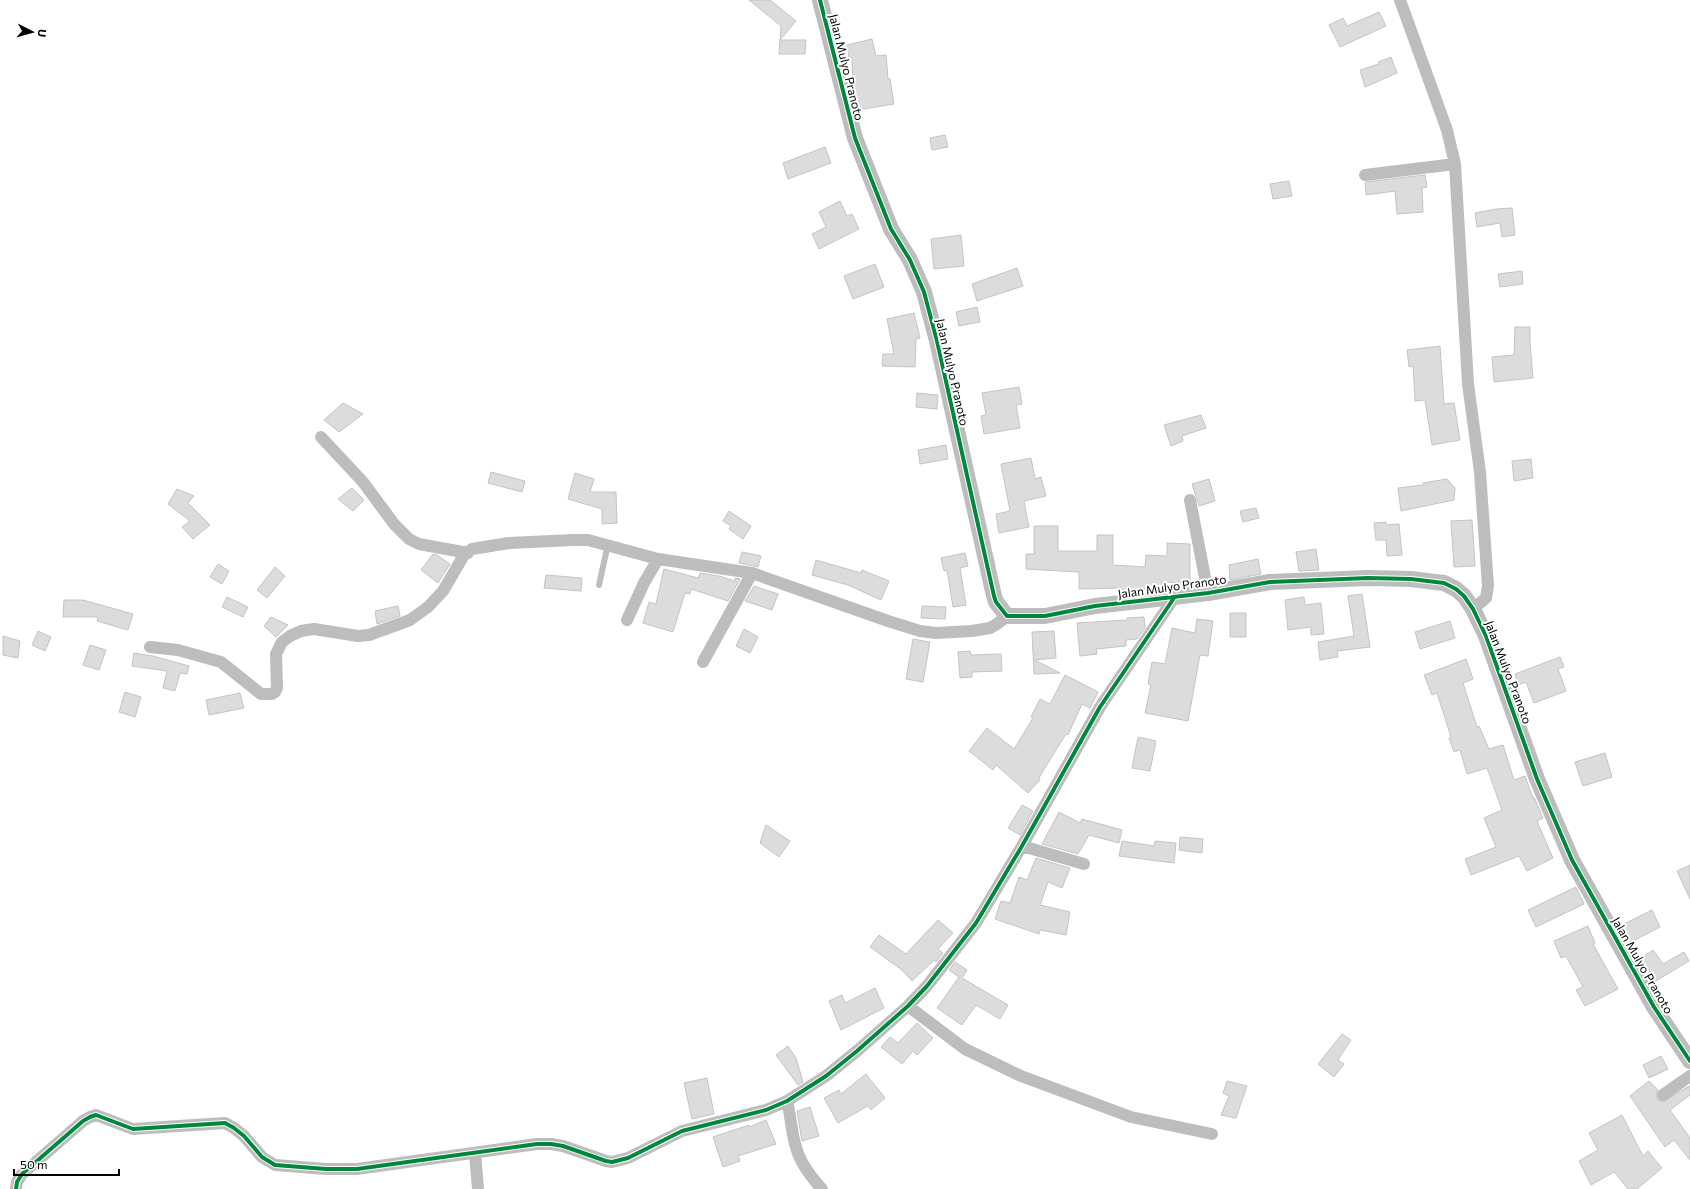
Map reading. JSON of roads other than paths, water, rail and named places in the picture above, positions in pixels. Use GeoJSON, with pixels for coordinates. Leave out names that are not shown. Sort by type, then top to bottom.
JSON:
{"type":"FeatureCollection","features":[{"type":"Feature","properties":{"kind":"street","name":"Jalan Mulyo Pranoto"},"geometry":{"type":"LineString","coordinates":[[820,0],[855,138],[891,229],[910,260],[924,292],[939,348],[994,596],[996,602],[1007,616],[1045,616],[1095,606],[1174,598],[1270,582],[1368,578],[1411,579],[1444,583],[1450,586],[1464,596],[1486,636],[1537,778],[1572,860],[1654,1007],[1690,1061]]}},
{"type":"Feature","properties":{"kind":"street"},"geometry":{"type":"LineString","coordinates":[[1400,0],[1445,124],[1454,164],[1468,384],[1480,472],[1488,586],[1486,598],[1472,609]]}},
{"type":"Feature","properties":{"kind":"street"},"geometry":{"type":"LineString","coordinates":[[1365,175],[1454,164]]}},
{"type":"Feature","properties":{"kind":"street"},"geometry":{"type":"LineString","coordinates":[[321,437],[363,482],[394,524],[409,539],[419,544],[468,553]]}},
{"type":"Feature","properties":{"kind":"street"},"geometry":{"type":"LineString","coordinates":[[1190,500],[1208,593]]}},
{"type":"Feature","properties":{"kind":"street"},"geometry":{"type":"LineString","coordinates":[[150,647],[178,650],[221,662],[261,694],[272,694],[277,688],[276,654],[282,642],[301,631],[314,629],[358,636],[369,636],[410,620],[428,607],[443,591],[464,555],[472,549],[528,542],[573,540],[588,540],[608,544],[658,559],[752,573],[920,631],[949,633],[984,630],[997,624],[1007,616]]}},
{"type":"Feature","properties":{"kind":"street"},"geometry":{"type":"LineString","coordinates":[[627,620],[644,583],[658,559]]}},
{"type":"Feature","properties":{"kind":"street"},"geometry":{"type":"LineString","coordinates":[[703,662],[752,573]]}},
{"type":"Feature","properties":{"kind":"street"},"geometry":{"type":"LineString","coordinates":[[16,1189],[17,1182],[22,1174],[90,1116],[96,1115],[133,1129],[224,1123],[234,1128],[244,1136],[262,1157],[275,1165],[357,1169],[537,1144],[563,1146],[597,1159],[612,1162],[628,1158],[686,1129],[759,1112],[787,1101],[826,1076],[908,1006],[927,986],[976,923],[1022,846],[1100,707],[1174,598]]}},
{"type":"Feature","properties":{"kind":"street"},"geometry":{"type":"LineString","coordinates":[[1022,846],[1084,864]]}},
{"type":"Feature","properties":{"kind":"street"},"geometry":{"type":"LineString","coordinates":[[908,1006],[965,1049],[1021,1076],[1131,1117],[1212,1134]]}},
{"type":"Feature","properties":{"kind":"street"},"geometry":{"type":"LineString","coordinates":[[1663,1095],[1690,1076]]}},
{"type":"Feature","properties":{"kind":"street"},"geometry":{"type":"LineString","coordinates":[[787,1101],[795,1146],[799,1157],[822,1189]]}},
{"type":"Feature","properties":{"kind":"street"},"geometry":{"type":"LineString","coordinates":[[475,1153],[478,1189]]}},
{"type":"Feature","properties":{"kind":"lane"},"geometry":{"type":"LineString","coordinates":[[599,586],[608,544]]}}]}
